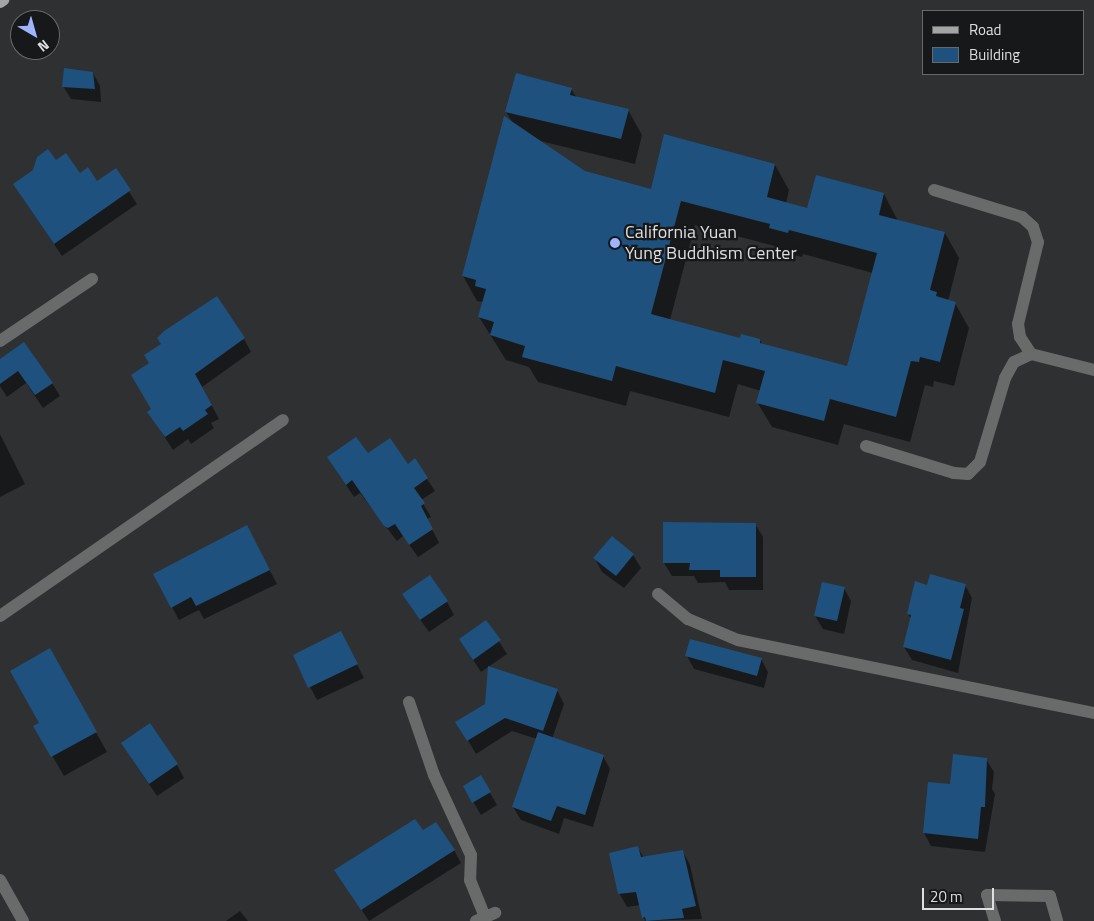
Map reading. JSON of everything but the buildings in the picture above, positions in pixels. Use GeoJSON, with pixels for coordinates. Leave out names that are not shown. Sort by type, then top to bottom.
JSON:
{"type":"FeatureCollection","features":[{"type":"Feature","properties":{"kind":"main road"},"geometry":{"type":"LineString","coordinates":[[0,2],[4,0]]}},
{"type":"Feature","properties":{"kind":"street"},"geometry":{"type":"LineString","coordinates":[[934,190],[1022,217],[1033,227],[1038,242],[1018,324],[1020,337],[1031,354]]}},
{"type":"Feature","properties":{"kind":"street"},"geometry":{"type":"LineString","coordinates":[[0,341],[92,279]]}},
{"type":"Feature","properties":{"kind":"street"},"geometry":{"type":"LineString","coordinates":[[866,446],[954,473],[968,474],[980,462],[1005,378],[1014,362],[1031,354],[1094,370]]}},
{"type":"Feature","properties":{"kind":"street"},"geometry":{"type":"LineString","coordinates":[[0,616],[282,420]]}},
{"type":"Feature","properties":{"kind":"street"},"geometry":{"type":"LineString","coordinates":[[658,594],[688,619],[738,640],[1094,713]]}},
{"type":"Feature","properties":{"kind":"street"},"geometry":{"type":"LineString","coordinates":[[409,702],[434,775],[471,856],[473,868],[470,880],[486,917]]}},
{"type":"Feature","properties":{"kind":"street"},"geometry":{"type":"LineString","coordinates":[[0,880],[23,921]]}},
{"type":"Feature","properties":{"kind":"street"},"geometry":{"type":"LineString","coordinates":[[995,921],[987,895],[1050,896],[1057,921]]}},
{"type":"Feature","properties":{"kind":"place","name":"California Yuan Yung Buddhism Center"},"geometry":{"type":"Point","coordinates":[615,243]}}]}
